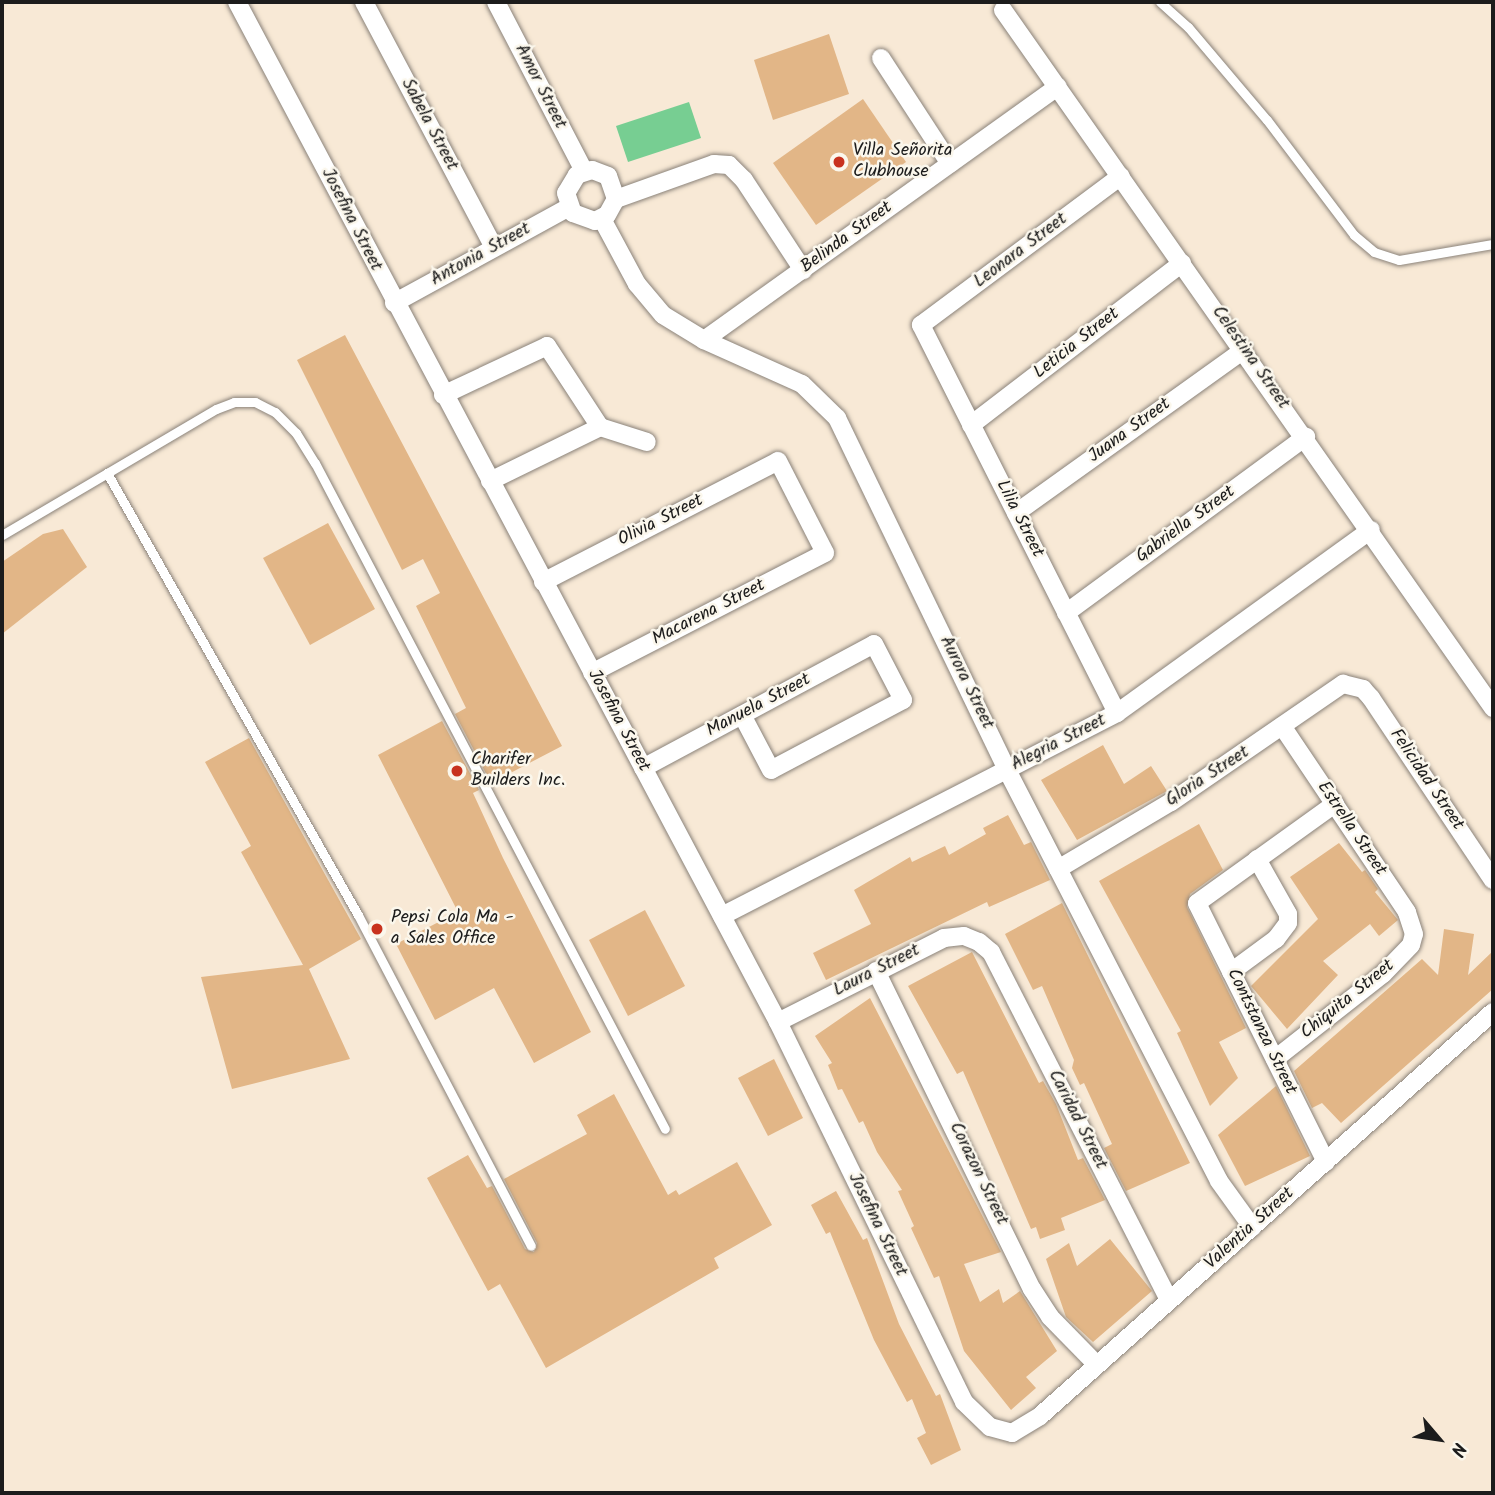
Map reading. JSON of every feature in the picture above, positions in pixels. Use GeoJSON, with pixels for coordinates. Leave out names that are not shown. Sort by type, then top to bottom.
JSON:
{"type":"FeatureCollection","features":[{"type":"Feature","properties":{"kind":"street","name":"Josefina Street"},"geometry":{"type":"LineString","coordinates":[[237,2],[394,303],[778,1022],[964,1402],[1002,1432]]}},
{"type":"Feature","properties":{"kind":"street","name":"Sabela Street"},"geometry":{"type":"LineString","coordinates":[[363,2],[494,248]]}},
{"type":"Feature","properties":{"kind":"street","name":"Amor Street"},"geometry":{"type":"LineString","coordinates":[[496,2],[584,171]]}},
{"type":"Feature","properties":{"kind":"street","name":"Celestina Street"},"geometry":{"type":"LineString","coordinates":[[1003,10],[1306,437],[1493,708]]}},
{"type":"Feature","properties":{"kind":"street"},"geometry":{"type":"LineString","coordinates":[[881,58],[950,164]]}},
{"type":"Feature","properties":{"kind":"street","name":"Belinda Street"},"geometry":{"type":"LineString","coordinates":[[704,340],[1058,87]]}},
{"type":"Feature","properties":{"kind":"street"},"geometry":{"type":"LineString","coordinates":[[617,199],[608,176],[584,171],[568,186],[569,207],[580,218],[602,219],[617,199],[714,164],[729,165],[744,180],[803,270]]}},
{"type":"Feature","properties":{"kind":"street","name":"Leonara Street"},"geometry":{"type":"LineString","coordinates":[[921,325],[1121,176]]}},
{"type":"Feature","properties":{"kind":"street","name":"Antonia Street"},"geometry":{"type":"LineString","coordinates":[[394,303],[569,207]]}},
{"type":"Feature","properties":{"kind":"street","name":"Aurora Street"},"geometry":{"type":"LineString","coordinates":[[602,219],[649,301],[704,340],[803,384],[837,418],[1007,770],[1219,1181],[1252,1227]]}},
{"type":"Feature","properties":{"kind":"street","name":"Leticia Street"},"geometry":{"type":"LineString","coordinates":[[971,425],[1182,263]]}},
{"type":"Feature","properties":{"kind":"street","name":"Lilia Street"},"geometry":{"type":"LineString","coordinates":[[921,325],[1116,713]]}},
{"type":"Feature","properties":{"kind":"street"},"geometry":{"type":"LineString","coordinates":[[443,395],[547,346],[600,427],[647,442]]}},
{"type":"Feature","properties":{"kind":"street","name":"Juana Street"},"geometry":{"type":"LineString","coordinates":[[1016,513],[1244,350]]}},
{"type":"Feature","properties":{"kind":"street"},"geometry":{"type":"LineString","coordinates":[[489,481],[600,427]]}},
{"type":"Feature","properties":{"kind":"street","name":"Gabriella Street"},"geometry":{"type":"LineString","coordinates":[[1066,613],[1306,437]]}},
{"type":"Feature","properties":{"kind":"street","name":"Macarena Street"},"geometry":{"type":"LineString","coordinates":[[592,673],[825,553],[778,461]]}},
{"type":"Feature","properties":{"kind":"street","name":"Olivia Street"},"geometry":{"type":"LineString","coordinates":[[543,582],[778,461]]}},
{"type":"Feature","properties":{"kind":"street","name":"Alegria Street"},"geometry":{"type":"LineString","coordinates":[[722,916],[1116,713],[1371,530]]}},
{"type":"Feature","properties":{"kind":"street","name":"Manuela Street"},"geometry":{"type":"LineString","coordinates":[[643,768],[874,644],[903,700],[771,770],[742,715]]}},
{"type":"Feature","properties":{"kind":"street","name":"Gloria Street"},"geometry":{"type":"LineString","coordinates":[[1058,869],[1171,802],[1332,690],[1354,685]]}},
{"type":"Feature","properties":{"kind":"street","name":"Felicidad Street"},"geometry":{"type":"LineString","coordinates":[[1354,685],[1371,698],[1493,880]]}},
{"type":"Feature","properties":{"kind":"street","name":"Estrella Street"},"geometry":{"type":"LineString","coordinates":[[1282,726],[1407,912],[1414,934]]}},
{"type":"Feature","properties":{"kind":"street"},"geometry":{"type":"LineString","coordinates":[[1231,972],[1276,939],[1289,923],[1288,914],[1257,859],[1335,804]]}},
{"type":"Feature","properties":{"kind":"street","name":"Contstanza Street"},"geometry":{"type":"LineString","coordinates":[[1257,859],[1197,903],[1326,1162]]}},
{"type":"Feature","properties":{"kind":"street","name":"Chiquita Street"},"geometry":{"type":"LineString","coordinates":[[1275,1059],[1383,974],[1410,945],[1414,934]]}},
{"type":"Feature","properties":{"kind":"street","name":"Laura Street"},"geometry":{"type":"LineString","coordinates":[[778,1022],[944,938],[964,936],[979,943]]}},
{"type":"Feature","properties":{"kind":"street","name":"Caridad Street"},"geometry":{"type":"LineString","coordinates":[[979,943],[991,952],[1169,1300]]}},
{"type":"Feature","properties":{"kind":"street","name":"Corazon Street"},"geometry":{"type":"LineString","coordinates":[[876,971],[1032,1289],[1049,1317],[1097,1365]]}},
{"type":"Feature","properties":{"kind":"street","name":"Valentia Street"},"geometry":{"type":"LineString","coordinates":[[1002,1432],[1023,1429],[1493,1012]]}},
{"type":"Feature","properties":{"kind":"lane"},"geometry":{"type":"LineString","coordinates":[[1160,2],[1205,47],[1354,235],[1374,252],[1399,260],[1493,244]]}},
{"type":"Feature","properties":{"kind":"lane"},"geometry":{"type":"LineString","coordinates":[[2,535],[107,472],[234,402],[255,402],[275,412],[296,433],[434,683],[665,1129]]}},
{"type":"Feature","properties":{"kind":"lane"},"geometry":{"type":"LineString","coordinates":[[107,472],[358,915],[531,1246]]}},
{"type":"Feature","properties":{"kind":"green space"},"geometry":{"type":"Polygon","coordinates":[[[689,102],[701,138],[628,162],[616,126],[689,102]]]}},
{"type":"Feature","properties":{"kind":"building"},"geometry":{"type":"Polygon","coordinates":[[[829,34],[849,94],[773,120],[754,60],[829,34]]]}},
{"type":"Feature","properties":{"kind":"building","name":"Villa Señorita Clubhouse"},"geometry":{"type":"Polygon","coordinates":[[[863,99],[906,162],[816,225],[773,163],[863,99]]]}},
{"type":"Feature","properties":{"kind":"building"},"geometry":{"type":"Polygon","coordinates":[[[345,335],[562,746],[491,783],[455,714],[466,708],[416,606],[440,593],[423,559],[402,570],[297,360],[345,335]]]}},
{"type":"Feature","properties":{"kind":"building"},"geometry":{"type":"Polygon","coordinates":[[[328,523],[375,609],[310,645],[263,558],[328,523]]]}},
{"type":"Feature","properties":{"kind":"building"},"geometry":{"type":"Polygon","coordinates":[[[63,529],[87,567],[2,634],[2,562],[43,534],[63,529]]]}},
{"type":"Feature","properties":{"kind":"building"},"geometry":{"type":"Polygon","coordinates":[[[442,721],[479,790],[473,793],[503,858],[591,1032],[534,1063],[494,988],[435,1020],[396,944],[458,912],[378,755],[442,721]]]}},
{"type":"Feature","properties":{"kind":"building"},"geometry":{"type":"Polygon","coordinates":[[[249,738],[361,939],[309,969],[350,1059],[232,1089],[201,977],[303,965],[241,852],[251,846],[205,762],[249,738]]]}},
{"type":"Feature","properties":{"kind":"building"},"geometry":{"type":"Polygon","coordinates":[[[1103,745],[1124,784],[1151,766],[1167,791],[1077,840],[1041,780],[1103,745]]]}},
{"type":"Feature","properties":{"kind":"building"},"geometry":{"type":"Polygon","coordinates":[[[1008,815],[1024,845],[1031,842],[1050,880],[989,907],[987,902],[826,980],[813,953],[871,924],[854,890],[910,857],[912,862],[945,846],[949,855],[986,834],[983,828],[1008,815]]]}},
{"type":"Feature","properties":{"kind":"building"},"geometry":{"type":"Polygon","coordinates":[[[1199,824],[1223,870],[1190,894],[1187,907],[1246,1028],[1219,1042],[1238,1078],[1210,1106],[1177,1033],[1181,1031],[1099,881],[1199,824]]]}},
{"type":"Feature","properties":{"kind":"building"},"geometry":{"type":"Polygon","coordinates":[[[1339,843],[1362,872],[1365,870],[1378,889],[1375,892],[1398,920],[1379,936],[1370,924],[1323,961],[1338,975],[1287,1029],[1251,986],[1318,919],[1290,877],[1339,843]]]}},
{"type":"Feature","properties":{"kind":"building"},"geometry":{"type":"Polygon","coordinates":[[[1062,903],[1190,1163],[1126,1191],[1104,1148],[1112,1144],[1084,1083],[1080,1085],[1072,1068],[1074,1060],[1042,986],[1033,990],[1005,934],[1062,903]]]}},
{"type":"Feature","properties":{"kind":"building"},"geometry":{"type":"Polygon","coordinates":[[[645,910],[685,986],[628,1016],[589,940],[645,910]]]}},
{"type":"Feature","properties":{"kind":"building"},"geometry":{"type":"Polygon","coordinates":[[[1444,929],[1474,934],[1468,975],[1493,951],[1493,989],[1341,1123],[1322,1103],[1312,1108],[1294,1071],[1422,959],[1438,975],[1444,929]]]}},
{"type":"Feature","properties":{"kind":"building"},"geometry":{"type":"Polygon","coordinates":[[[972,952],[1039,1083],[1043,1081],[1056,1104],[1078,1160],[1083,1158],[1105,1200],[1061,1218],[1065,1230],[1040,1239],[1036,1227],[1031,1229],[963,1071],[957,1074],[908,986],[972,952]]]}},
{"type":"Feature","properties":{"kind":"building"},"geometry":{"type":"Polygon","coordinates":[[[870,998],[1001,1252],[964,1264],[980,1302],[999,1289],[1003,1303],[1020,1291],[1057,1351],[1026,1377],[1036,1388],[1011,1410],[964,1351],[939,1276],[934,1278],[911,1228],[914,1226],[898,1191],[902,1190],[877,1152],[863,1121],[859,1123],[842,1089],[838,1090],[828,1065],[832,1063],[815,1036],[870,998]]]}},
{"type":"Feature","properties":{"kind":"building"},"geometry":{"type":"Polygon","coordinates":[[[774,1059],[803,1118],[768,1136],[738,1078],[774,1059]]]}},
{"type":"Feature","properties":{"kind":"building"},"geometry":{"type":"Polygon","coordinates":[[[1276,1086],[1310,1156],[1245,1186],[1218,1135],[1276,1086]]]}},
{"type":"Feature","properties":{"kind":"building"},"geometry":{"type":"Polygon","coordinates":[[[614,1094],[668,1195],[676,1190],[679,1195],[737,1162],[772,1225],[714,1258],[719,1268],[546,1368],[500,1284],[488,1291],[427,1178],[468,1155],[487,1188],[492,1186],[525,1249],[534,1252],[537,1243],[504,1179],[587,1134],[577,1115],[614,1094]]]}},
{"type":"Feature","properties":{"kind":"building"},"geometry":{"type":"Polygon","coordinates":[[[836,1191],[863,1240],[867,1238],[899,1324],[936,1396],[940,1394],[961,1450],[931,1465],[917,1438],[926,1433],[912,1399],[907,1402],[874,1340],[830,1232],[826,1234],[811,1205],[836,1191]]]}},
{"type":"Feature","properties":{"kind":"building"},"geometry":{"type":"Polygon","coordinates":[[[1110,1239],[1152,1291],[1093,1342],[1066,1317],[1046,1259],[1069,1243],[1077,1266],[1110,1239]]]}},
{"type":"Feature","properties":{"kind":"place","name":"Villa Señorita Clubhouse"},"geometry":{"type":"Point","coordinates":[839,162]}},
{"type":"Feature","properties":{"kind":"place","name":"Charifer Builders Inc."},"geometry":{"type":"Point","coordinates":[457,771]}},
{"type":"Feature","properties":{"kind":"place","name":"Pepsi Cola Ma - a Sales Office"},"geometry":{"type":"Point","coordinates":[377,929]}}]}
